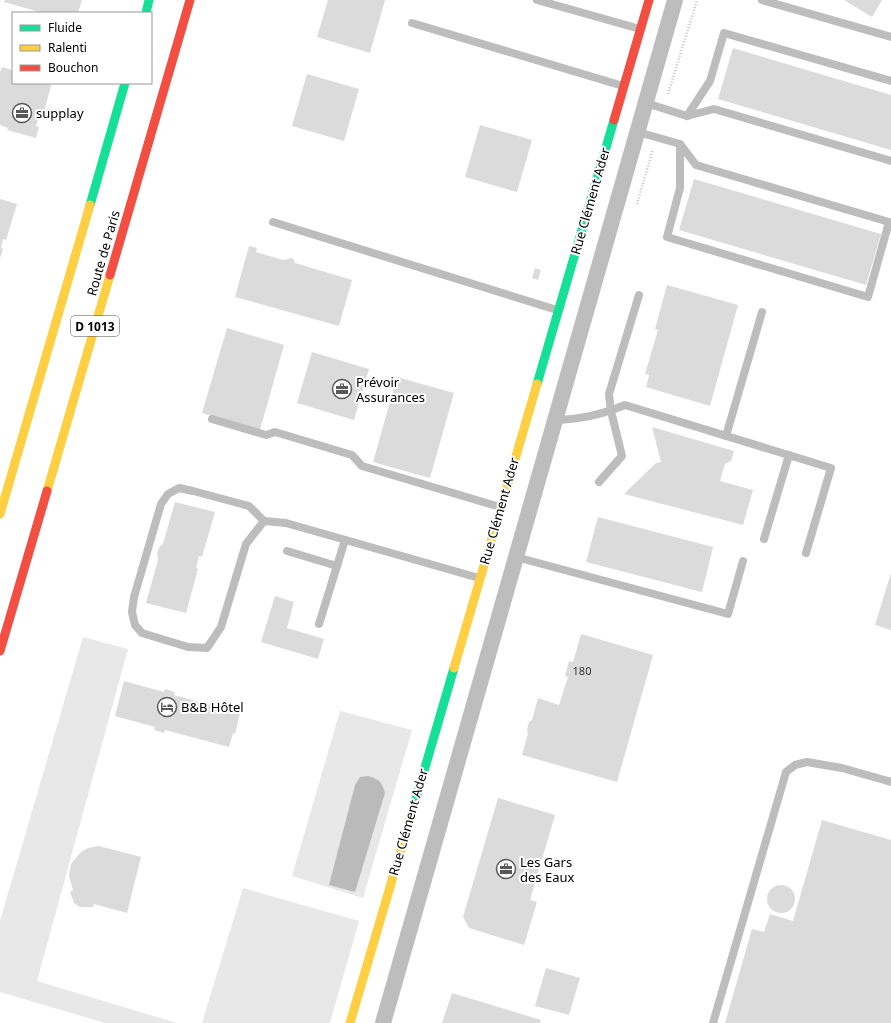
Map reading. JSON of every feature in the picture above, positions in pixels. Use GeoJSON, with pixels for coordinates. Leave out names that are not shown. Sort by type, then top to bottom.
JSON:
{"type":"FeatureCollection","features":[{"type":"Feature","properties":{"kind":"main road"},"geometry":{"type":"LineString","coordinates":[[146,12],[149,0]]}},
{"type":"Feature","properties":{"kind":"main road","name":"Route de Paris"},"geometry":{"type":"LineString","coordinates":[[0,652],[190,0]]}},
{"type":"Feature","properties":{"kind":"main road","name":"Rue Clément Ader"},"geometry":{"type":"LineString","coordinates":[[350,1023],[649,0]]}},
{"type":"Feature","properties":{"kind":"main road","name":"Route de Paris"},"geometry":{"type":"LineString","coordinates":[[0,514],[125,84]]}},
{"type":"Feature","properties":{"kind":"street","name":"Rue Clément Ader"},"geometry":{"type":"LineString","coordinates":[[383,1023],[675,0]]}},
{"type":"Feature","properties":{"kind":"lane"},"geometry":{"type":"LineString","coordinates":[[537,0],[640,29]]}},
{"type":"Feature","properties":{"kind":"lane"},"geometry":{"type":"LineString","coordinates":[[762,0],[891,37]]}},
{"type":"Feature","properties":{"kind":"lane"},"geometry":{"type":"LineString","coordinates":[[412,23],[624,86]]}},
{"type":"Feature","properties":{"kind":"lane"},"geometry":{"type":"LineString","coordinates":[[687,116],[710,81],[724,33],[891,81]]}},
{"type":"Feature","properties":{"kind":"lane"},"geometry":{"type":"LineString","coordinates":[[646,103],[687,116],[714,109],[891,161]]}},
{"type":"Feature","properties":{"kind":"lane"},"geometry":{"type":"LineString","coordinates":[[638,132],[680,144],[696,165],[889,222],[868,297],[667,237],[680,188],[680,144]]}},
{"type":"Feature","properties":{"kind":"lane"},"geometry":{"type":"LineString","coordinates":[[273,222],[558,311]]}},
{"type":"Feature","properties":{"kind":"lane"},"geometry":{"type":"LineString","coordinates":[[599,482],[622,456],[611,411],[609,394],[639,295]]}},
{"type":"Feature","properties":{"kind":"lane"},"geometry":{"type":"LineString","coordinates":[[726,436],[762,312]]}},
{"type":"Feature","properties":{"kind":"lane"},"geometry":{"type":"LineString","coordinates":[[555,420],[576,419],[602,414],[625,405],[831,468],[806,553]]}},
{"type":"Feature","properties":{"kind":"lane"},"geometry":{"type":"LineString","coordinates":[[212,419],[266,435],[275,432],[352,455],[362,466],[501,507]]}},
{"type":"Feature","properties":{"kind":"lane"},"geometry":{"type":"LineString","coordinates":[[764,539],[789,455]]}},
{"type":"Feature","properties":{"kind":"lane"},"geometry":{"type":"LineString","coordinates":[[264,521],[246,544],[221,628],[207,648],[188,647],[142,633],[135,625],[132,612],[134,597],[161,504],[168,494],[179,488],[193,490],[249,506],[264,521],[286,523],[480,578]]}},
{"type":"Feature","properties":{"kind":"lane"},"geometry":{"type":"LineString","coordinates":[[319,624],[345,540]]}},
{"type":"Feature","properties":{"kind":"lane"},"geometry":{"type":"LineString","coordinates":[[287,551],[337,566]]}},
{"type":"Feature","properties":{"kind":"lane"},"geometry":{"type":"LineString","coordinates":[[516,557],[728,614],[742,561]]}},
{"type":"Feature","properties":{"kind":"lane"},"geometry":{"type":"LineString","coordinates":[[713,1023],[786,772],[795,766],[807,762],[842,768],[891,782]]}},
{"type":"Feature","properties":{"kind":"shaded area"},"geometry":{"type":"Polygon","coordinates":[[[83,637],[128,649],[37,981],[177,1023],[105,1023],[0,992],[0,921],[83,637]]]}},
{"type":"Feature","properties":{"kind":"shaded area"},"geometry":{"type":"Polygon","coordinates":[[[340,711],[412,730],[363,898],[292,876],[340,711]]]}},
{"type":"Feature","properties":{"kind":"shaded area"},"geometry":{"type":"Polygon","coordinates":[[[368,776],[375,778],[380,782],[385,793],[355,892],[329,885],[355,785],[360,777],[368,776]]]}},
{"type":"Feature","properties":{"kind":"shaded area"},"geometry":{"type":"Polygon","coordinates":[[[243,888],[359,921],[330,1023],[202,1023],[243,888]]]}},
{"type":"Feature","properties":{"kind":"building"},"geometry":{"type":"Polygon","coordinates":[[[5,0],[82,0],[78,12],[39,12],[4,2],[5,0]]]}},
{"type":"Feature","properties":{"kind":"building"},"geometry":{"type":"Polygon","coordinates":[[[328,0],[385,0],[370,53],[317,37],[328,0]]]}},
{"type":"Feature","properties":{"kind":"building"},"geometry":{"type":"Polygon","coordinates":[[[844,0],[882,0],[872,17],[844,0]]]}},
{"type":"Feature","properties":{"kind":"building"},"geometry":{"type":"Polygon","coordinates":[[[733,48],[891,95],[891,150],[718,99],[733,48]]]}},
{"type":"Feature","properties":{"kind":"building"},"geometry":{"type":"Polygon","coordinates":[[[2,67],[12,70],[12,84],[52,84],[42,118],[39,117],[36,126],[39,127],[36,138],[7,130],[8,128],[0,125],[0,72],[2,67]]]}},
{"type":"Feature","properties":{"kind":"building"},"geometry":{"type":"Polygon","coordinates":[[[307,74],[359,89],[344,141],[292,126],[307,74]]]}},
{"type":"Feature","properties":{"kind":"building"},"geometry":{"type":"Polygon","coordinates":[[[480,125],[532,140],[517,192],[465,177],[480,125]]]}},
{"type":"Feature","properties":{"kind":"building"},"geometry":{"type":"Polygon","coordinates":[[[694,179],[881,234],[866,285],[679,230],[694,179]]]}},
{"type":"Feature","properties":{"kind":"building"},"geometry":{"type":"Polygon","coordinates":[[[0,199],[17,204],[6,240],[3,239],[1,248],[3,249],[0,258],[0,199]]]}},
{"type":"Feature","properties":{"kind":"building"},"geometry":{"type":"Polygon","coordinates":[[[249,246],[257,248],[256,252],[283,260],[293,258],[295,263],[352,280],[339,326],[235,297],[249,246]]]}},
{"type":"Feature","properties":{"kind":"building"},"geometry":{"type":"Polygon","coordinates":[[[535,268],[541,270],[538,280],[532,278],[535,268]]]}},
{"type":"Feature","properties":{"kind":"building"},"geometry":{"type":"Polygon","coordinates":[[[667,285],[738,305],[710,406],[646,387],[649,375],[645,374],[658,330],[655,329],[667,285]]]}},
{"type":"Feature","properties":{"kind":"building"},"geometry":{"type":"Polygon","coordinates":[[[227,328],[284,345],[260,430],[202,413],[227,328]]]}},
{"type":"Feature","properties":{"kind":"building"},"geometry":{"type":"Polygon","coordinates":[[[312,352],[369,369],[354,420],[297,403],[312,352]]]}},
{"type":"Feature","properties":{"kind":"building"},"geometry":{"type":"Polygon","coordinates":[[[397,377],[454,393],[430,478],[373,462],[397,377]]]}},
{"type":"Feature","properties":{"kind":"building"},"geometry":{"type":"Polygon","coordinates":[[[652,427],[734,451],[731,461],[725,464],[720,481],[753,490],[743,525],[624,494],[656,463],[661,462],[652,427]]]}},
{"type":"Feature","properties":{"kind":"building"},"geometry":{"type":"Polygon","coordinates":[[[175,502],[215,512],[202,557],[199,556],[196,568],[198,569],[186,613],[146,603],[158,560],[157,553],[160,546],[163,544],[175,502]]]}},
{"type":"Feature","properties":{"kind":"building"},"geometry":{"type":"Polygon","coordinates":[[[598,517],[713,547],[702,592],[586,562],[598,517]]]}},
{"type":"Feature","properties":{"kind":"building"},"geometry":{"type":"Polygon","coordinates":[[[891,573],[891,630],[875,625],[891,573]]]}},
{"type":"Feature","properties":{"kind":"building"},"geometry":{"type":"Polygon","coordinates":[[[275,596],[294,602],[287,628],[324,639],[318,659],[261,642],[275,596]]]}},
{"type":"Feature","properties":{"kind":"building"},"geometry":{"type":"Polygon","coordinates":[[[581,634],[653,655],[617,782],[522,755],[528,733],[527,730],[529,722],[532,720],[538,698],[559,705],[568,677],[565,676],[569,661],[573,662],[581,634]]]}},
{"type":"Feature","properties":{"kind":"building"},"geometry":{"type":"Polygon","coordinates":[[[124,681],[164,692],[165,689],[175,692],[174,695],[240,713],[235,734],[233,733],[229,747],[165,730],[164,733],[154,730],[155,727],[115,716],[124,681]]]}},
{"type":"Feature","properties":{"kind":"building"},"geometry":{"type":"Polygon","coordinates":[[[498,798],[555,815],[530,900],[537,902],[524,945],[469,928],[463,917],[498,798]]]}},
{"type":"Feature","properties":{"kind":"building"},"geometry":{"type":"Polygon","coordinates":[[[822,820],[891,840],[891,1023],[725,1023],[752,929],[764,932],[770,914],[793,921],[822,820]]]}},
{"type":"Feature","properties":{"kind":"building"},"geometry":{"type":"Polygon","coordinates":[[[99,846],[141,857],[127,913],[94,904],[93,907],[80,907],[74,903],[70,892],[73,890],[69,876],[71,864],[81,852],[88,848],[99,846]]]}},
{"type":"Feature","properties":{"kind":"building"},"geometry":{"type":"Polygon","coordinates":[[[781,885],[791,889],[795,899],[791,909],[781,913],[771,909],[767,899],[771,889],[781,885]]]}},
{"type":"Feature","properties":{"kind":"building"},"geometry":{"type":"Polygon","coordinates":[[[546,968],[580,978],[569,1015],[535,1006],[546,968]]]}},
{"type":"Feature","properties":{"kind":"building"},"geometry":{"type":"Polygon","coordinates":[[[452,993],[541,1020],[540,1023],[442,1023],[452,993]]]}},
{"type":"Feature","properties":{"kind":"traffic: fast"},"geometry":{"type":"LineString","coordinates":[[146,12],[149,0]]}},
{"type":"Feature","properties":{"kind":"traffic: fast"},"geometry":{"type":"LineString","coordinates":[[90,205],[125,84]]}},
{"type":"Feature","properties":{"kind":"traffic: fast"},"geometry":{"type":"LineString","coordinates":[[537,384],[614,120]]}},
{"type":"Feature","properties":{"kind":"traffic: fast"},"geometry":{"type":"LineString","coordinates":[[410,819],[454,668]]}},
{"type":"Feature","properties":{"kind":"traffic: slow"},"geometry":{"type":"LineString","coordinates":[[0,514],[90,205]]}},
{"type":"Feature","properties":{"kind":"traffic: slow"},"geometry":{"type":"LineString","coordinates":[[47,491],[110,275]]}},
{"type":"Feature","properties":{"kind":"traffic: slow"},"geometry":{"type":"LineString","coordinates":[[454,668],[537,384]]}},
{"type":"Feature","properties":{"kind":"traffic: slow"},"geometry":{"type":"LineString","coordinates":[[350,1023],[410,819]]}},
{"type":"Feature","properties":{"kind":"traffic: jam"},"geometry":{"type":"LineString","coordinates":[[110,275],[190,0]]}},
{"type":"Feature","properties":{"kind":"traffic: jam"},"geometry":{"type":"LineString","coordinates":[[614,120],[649,0]]}},
{"type":"Feature","properties":{"kind":"traffic: jam"},"geometry":{"type":"LineString","coordinates":[[0,651],[47,491]]}},
{"type":"Feature","properties":{"kind":"place","name":"supplay"},"geometry":{"type":"Point","coordinates":[22,113]}},
{"type":"Feature","properties":{"kind":"place","name":"Prévoir Assurances"},"geometry":{"type":"Point","coordinates":[342,389]}},
{"type":"Feature","properties":{"kind":"place","name":"B&B Hôtel"},"geometry":{"type":"Point","coordinates":[167,707]}},
{"type":"Feature","properties":{"kind":"place","name":"Les Gars des Eaux"},"geometry":{"type":"Point","coordinates":[506,869]}}]}
